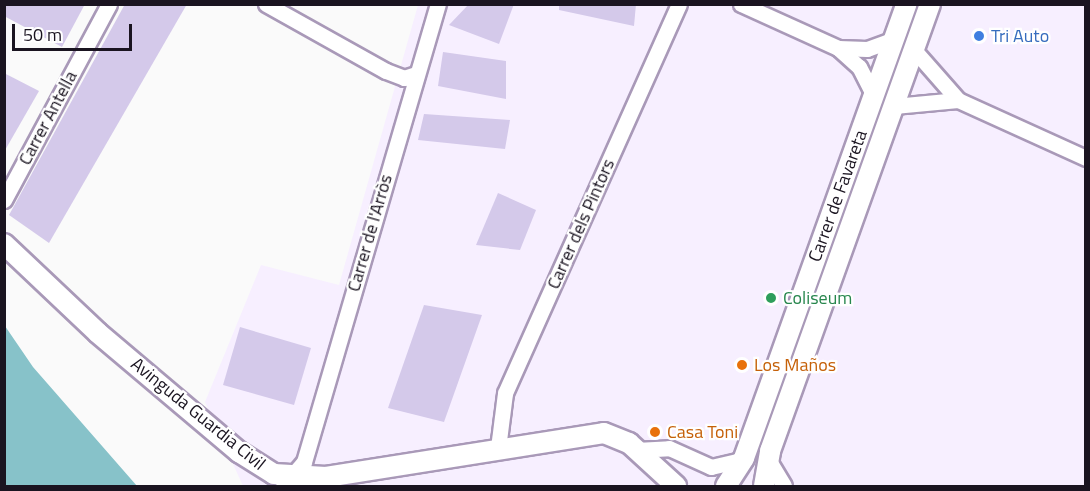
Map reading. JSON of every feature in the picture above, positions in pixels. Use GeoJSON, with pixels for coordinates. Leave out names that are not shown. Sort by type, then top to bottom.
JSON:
{"type":"FeatureCollection","features":[{"type":"Feature","properties":{"kind":"street","name":"Carrer Antella"},"geometry":{"type":"LineString","coordinates":[[4,200],[109,4]]}},
{"type":"Feature","properties":{"kind":"street"},"geometry":{"type":"LineString","coordinates":[[266,4],[386,71],[404,78],[416,74]]}},
{"type":"Feature","properties":{"kind":"street","name":"Carrer de l'Arròs"},"geometry":{"type":"LineString","coordinates":[[285,482],[304,462],[438,4]]}},
{"type":"Feature","properties":{"kind":"street","name":"Carrer dels Pintors"},"geometry":{"type":"LineString","coordinates":[[498,448],[505,393],[679,4]]}},
{"type":"Feature","properties":{"kind":"street"},"geometry":{"type":"LineString","coordinates":[[741,4],[838,48],[859,67],[874,96]]}},
{"type":"Feature","properties":{"kind":"street","name":"Carrer de Favareta"},"geometry":{"type":"LineString","coordinates":[[726,486],[744,458],[907,4]]}},
{"type":"Feature","properties":{"kind":"street","name":"Carrer de Favareta"},"geometry":{"type":"LineString","coordinates":[[764,486],[768,459],[930,4]]}},
{"type":"Feature","properties":{"kind":"street"},"geometry":{"type":"LineString","coordinates":[[838,48],[867,49],[895,39]]}},
{"type":"Feature","properties":{"kind":"street"},"geometry":{"type":"LineString","coordinates":[[914,50],[958,100],[1086,158]]}},
{"type":"Feature","properties":{"kind":"street"},"geometry":{"type":"LineString","coordinates":[[894,106],[958,100]]}},
{"type":"Feature","properties":{"kind":"street","name":"Avinguda Guardia Civil"},"geometry":{"type":"LineString","coordinates":[[4,244],[98,333],[239,452],[285,482],[604,433],[636,450],[669,484]]}},
{"type":"Feature","properties":{"kind":"street"},"geometry":{"type":"LineString","coordinates":[[636,450],[669,448],[711,467],[735,466],[744,458]]}},
{"type":"Feature","properties":{"kind":"street"},"geometry":{"type":"LineString","coordinates":[[768,459],[784,486]]}},
{"type":"Feature","properties":{"kind":"shaded area"},"geometry":{"type":"Polygon","coordinates":[[[418,5],[1085,5],[1085,486],[243,486],[205,402],[261,265],[339,285],[418,5]]]}},
{"type":"Feature","properties":{"kind":"water"},"geometry":{"type":"Polygon","coordinates":[[[5,326],[33,367],[137,486],[5,486],[5,326]]]}},
{"type":"Feature","properties":{"kind":"building"},"geometry":{"type":"Polygon","coordinates":[[[4,4],[85,4],[62,47],[4,16],[4,4]]]}},
{"type":"Feature","properties":{"kind":"building"},"geometry":{"type":"Polygon","coordinates":[[[125,4],[187,4],[49,243],[9,215],[125,4]]]}},
{"type":"Feature","properties":{"kind":"building"},"geometry":{"type":"Polygon","coordinates":[[[469,4],[514,4],[499,44],[449,25],[469,4]]]}},
{"type":"Feature","properties":{"kind":"building"},"geometry":{"type":"Polygon","coordinates":[[[559,4],[636,4],[634,26],[559,10],[559,4]]]}},
{"type":"Feature","properties":{"kind":"building"},"geometry":{"type":"Polygon","coordinates":[[[443,52],[506,61],[506,99],[438,86],[443,52]]]}},
{"type":"Feature","properties":{"kind":"building"},"geometry":{"type":"Polygon","coordinates":[[[4,73],[39,91],[4,152],[4,73]]]}},
{"type":"Feature","properties":{"kind":"building"},"geometry":{"type":"Polygon","coordinates":[[[424,114],[510,120],[505,149],[418,140],[424,114]]]}},
{"type":"Feature","properties":{"kind":"building"},"geometry":{"type":"Polygon","coordinates":[[[498,193],[536,210],[520,250],[476,245],[498,193]]]}},
{"type":"Feature","properties":{"kind":"building"},"geometry":{"type":"Polygon","coordinates":[[[424,305],[482,315],[444,422],[388,408],[424,305]]]}},
{"type":"Feature","properties":{"kind":"building"},"geometry":{"type":"Polygon","coordinates":[[[240,327],[311,348],[294,405],[223,385],[240,327]]]}},
{"type":"Feature","properties":{"kind":"place","name":"Tri Auto"},"geometry":{"type":"Point","coordinates":[979,36]}},
{"type":"Feature","properties":{"kind":"place","name":"Coliseum"},"geometry":{"type":"Point","coordinates":[771,298]}},
{"type":"Feature","properties":{"kind":"place","name":"Los Maños"},"geometry":{"type":"Point","coordinates":[742,365]}},
{"type":"Feature","properties":{"kind":"place","name":"Casa Toni"},"geometry":{"type":"Point","coordinates":[655,432]}}]}
